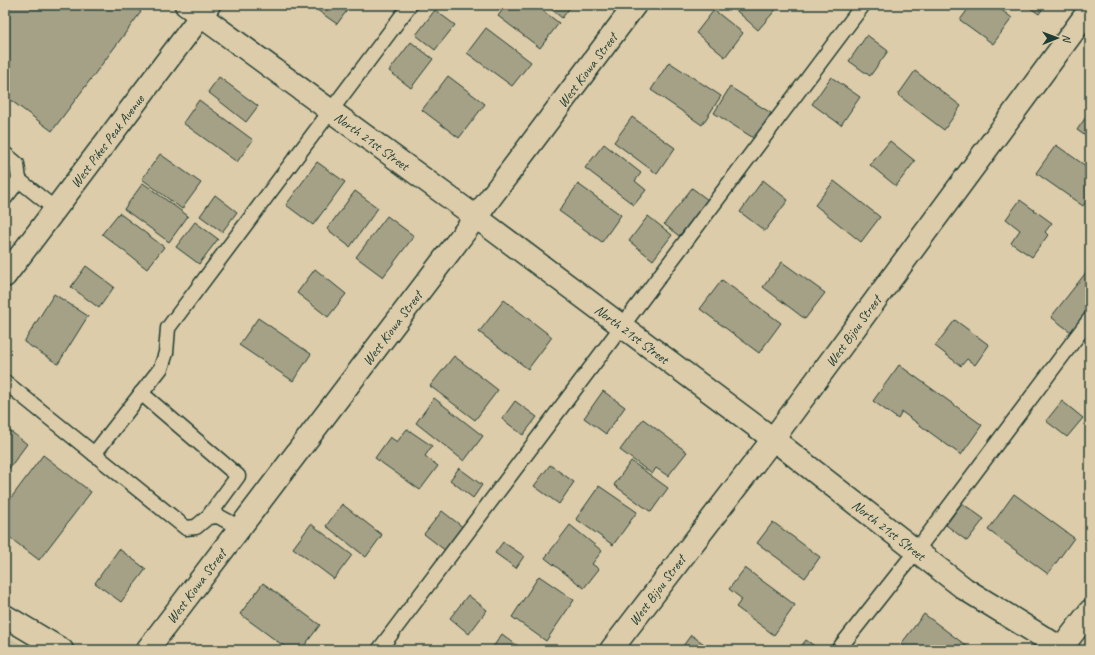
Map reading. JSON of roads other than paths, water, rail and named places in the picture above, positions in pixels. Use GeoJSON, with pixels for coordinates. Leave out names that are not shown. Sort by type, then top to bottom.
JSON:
{"type":"FeatureCollection","features":[{"type":"Feature","properties":{"kind":"street","name":"West Kiowa Street"},"geometry":{"type":"LineString","coordinates":[[146,650],[476,218],[635,5]]}},
{"type":"Feature","properties":{"kind":"street","name":"North 21st Street"},"geometry":{"type":"LineString","coordinates":[[198,9],[331,111],[773,439],[965,589],[1061,650]]}},
{"type":"Feature","properties":{"kind":"street","name":"West Pikes Peak Avenue"},"geometry":{"type":"LineString","coordinates":[[5,276],[55,209],[198,9]]}},
{"type":"Feature","properties":{"kind":"street","name":"West Bijou Street"},"geometry":{"type":"LineString","coordinates":[[611,650],[773,439],[1090,9]]}},
{"type":"Feature","properties":{"kind":"street"},"geometry":{"type":"LineString","coordinates":[[1061,650],[1090,612]]}},
{"type":"Feature","properties":{"kind":"street"},"geometry":{"type":"LineString","coordinates":[[5,616],[62,650]]}},
{"type":"Feature","properties":{"kind":"lane"},"geometry":{"type":"LineString","coordinates":[[94,454],[161,368],[166,353],[168,328],[410,5]]}},
{"type":"Feature","properties":{"kind":"lane"},"geometry":{"type":"LineString","coordinates":[[379,650],[863,5]]}},
{"type":"Feature","properties":{"kind":"lane"},"geometry":{"type":"LineString","coordinates":[[5,154],[17,164],[19,180],[55,209]]}},
{"type":"Feature","properties":{"kind":"lane"},"geometry":{"type":"LineString","coordinates":[[5,198],[19,180]]}},
{"type":"Feature","properties":{"kind":"lane"},"geometry":{"type":"LineString","coordinates":[[838,650],[916,551],[1090,319]]}},
{"type":"Feature","properties":{"kind":"lane"},"geometry":{"type":"LineString","coordinates":[[5,382],[186,528],[196,527],[208,517],[238,476],[141,393]]}},
{"type":"Feature","properties":{"kind":"lane"},"geometry":{"type":"LineString","coordinates":[[208,517],[218,516],[240,528]]}}]}
